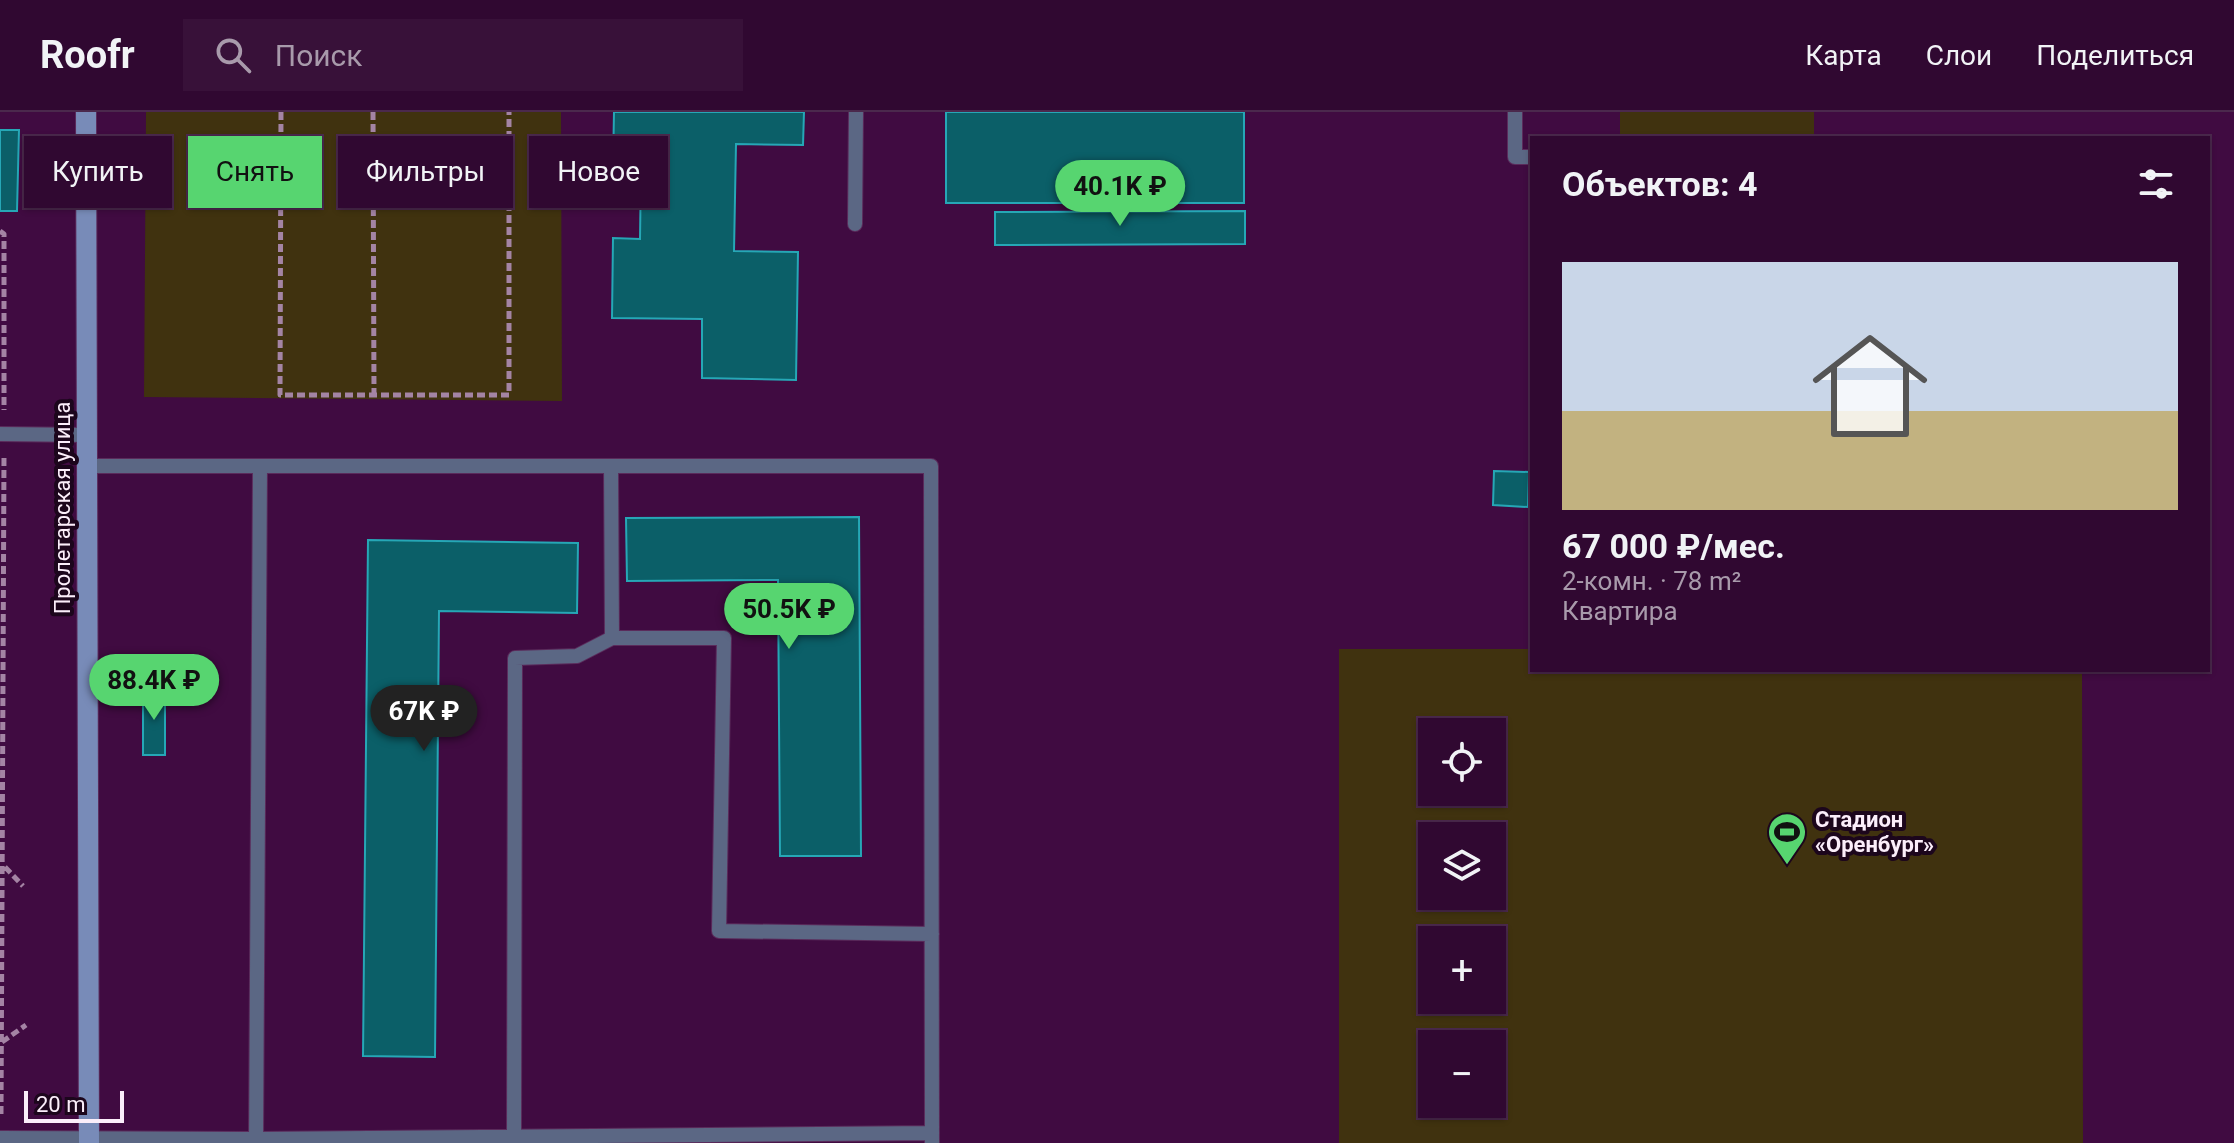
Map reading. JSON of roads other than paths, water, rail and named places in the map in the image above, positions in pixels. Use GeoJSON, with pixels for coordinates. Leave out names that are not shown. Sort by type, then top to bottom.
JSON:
{"type":"FeatureCollection","features":[{"type":"Feature","properties":{"kind":"main road","name":"Пролетарская улица"},"geometry":{"type":"LineString","coordinates":[[86,112],[89,1140]]}},
{"type":"Feature","properties":{"kind":"lane"},"geometry":{"type":"LineString","coordinates":[[855,224],[856,112]]}},
{"type":"Feature","properties":{"kind":"lane"},"geometry":{"type":"LineString","coordinates":[[1515,112],[1515,157],[1530,157]]}},
{"type":"Feature","properties":{"kind":"lane"},"geometry":{"type":"LineString","coordinates":[[2,434],[86,435]]}},
{"type":"Feature","properties":{"kind":"lane"},"geometry":{"type":"LineString","coordinates":[[0,1138],[256,1141],[514,1137],[612,1140],[932,1138],[931,466],[86,466]]}},
{"type":"Feature","properties":{"kind":"lane"},"geometry":{"type":"LineString","coordinates":[[256,1141],[260,466]]}},
{"type":"Feature","properties":{"kind":"lane"},"geometry":{"type":"LineString","coordinates":[[611,466],[612,638]]}},
{"type":"Feature","properties":{"kind":"lane"},"geometry":{"type":"LineString","coordinates":[[514,1137],[515,658],[577,656],[612,638],[724,638],[719,931],[932,934]]}},
{"type":"Feature","properties":{"kind":"place","name":"Стадион «Оренбург»"},"geometry":{"type":"Point","coordinates":[1787,866]}}]}
